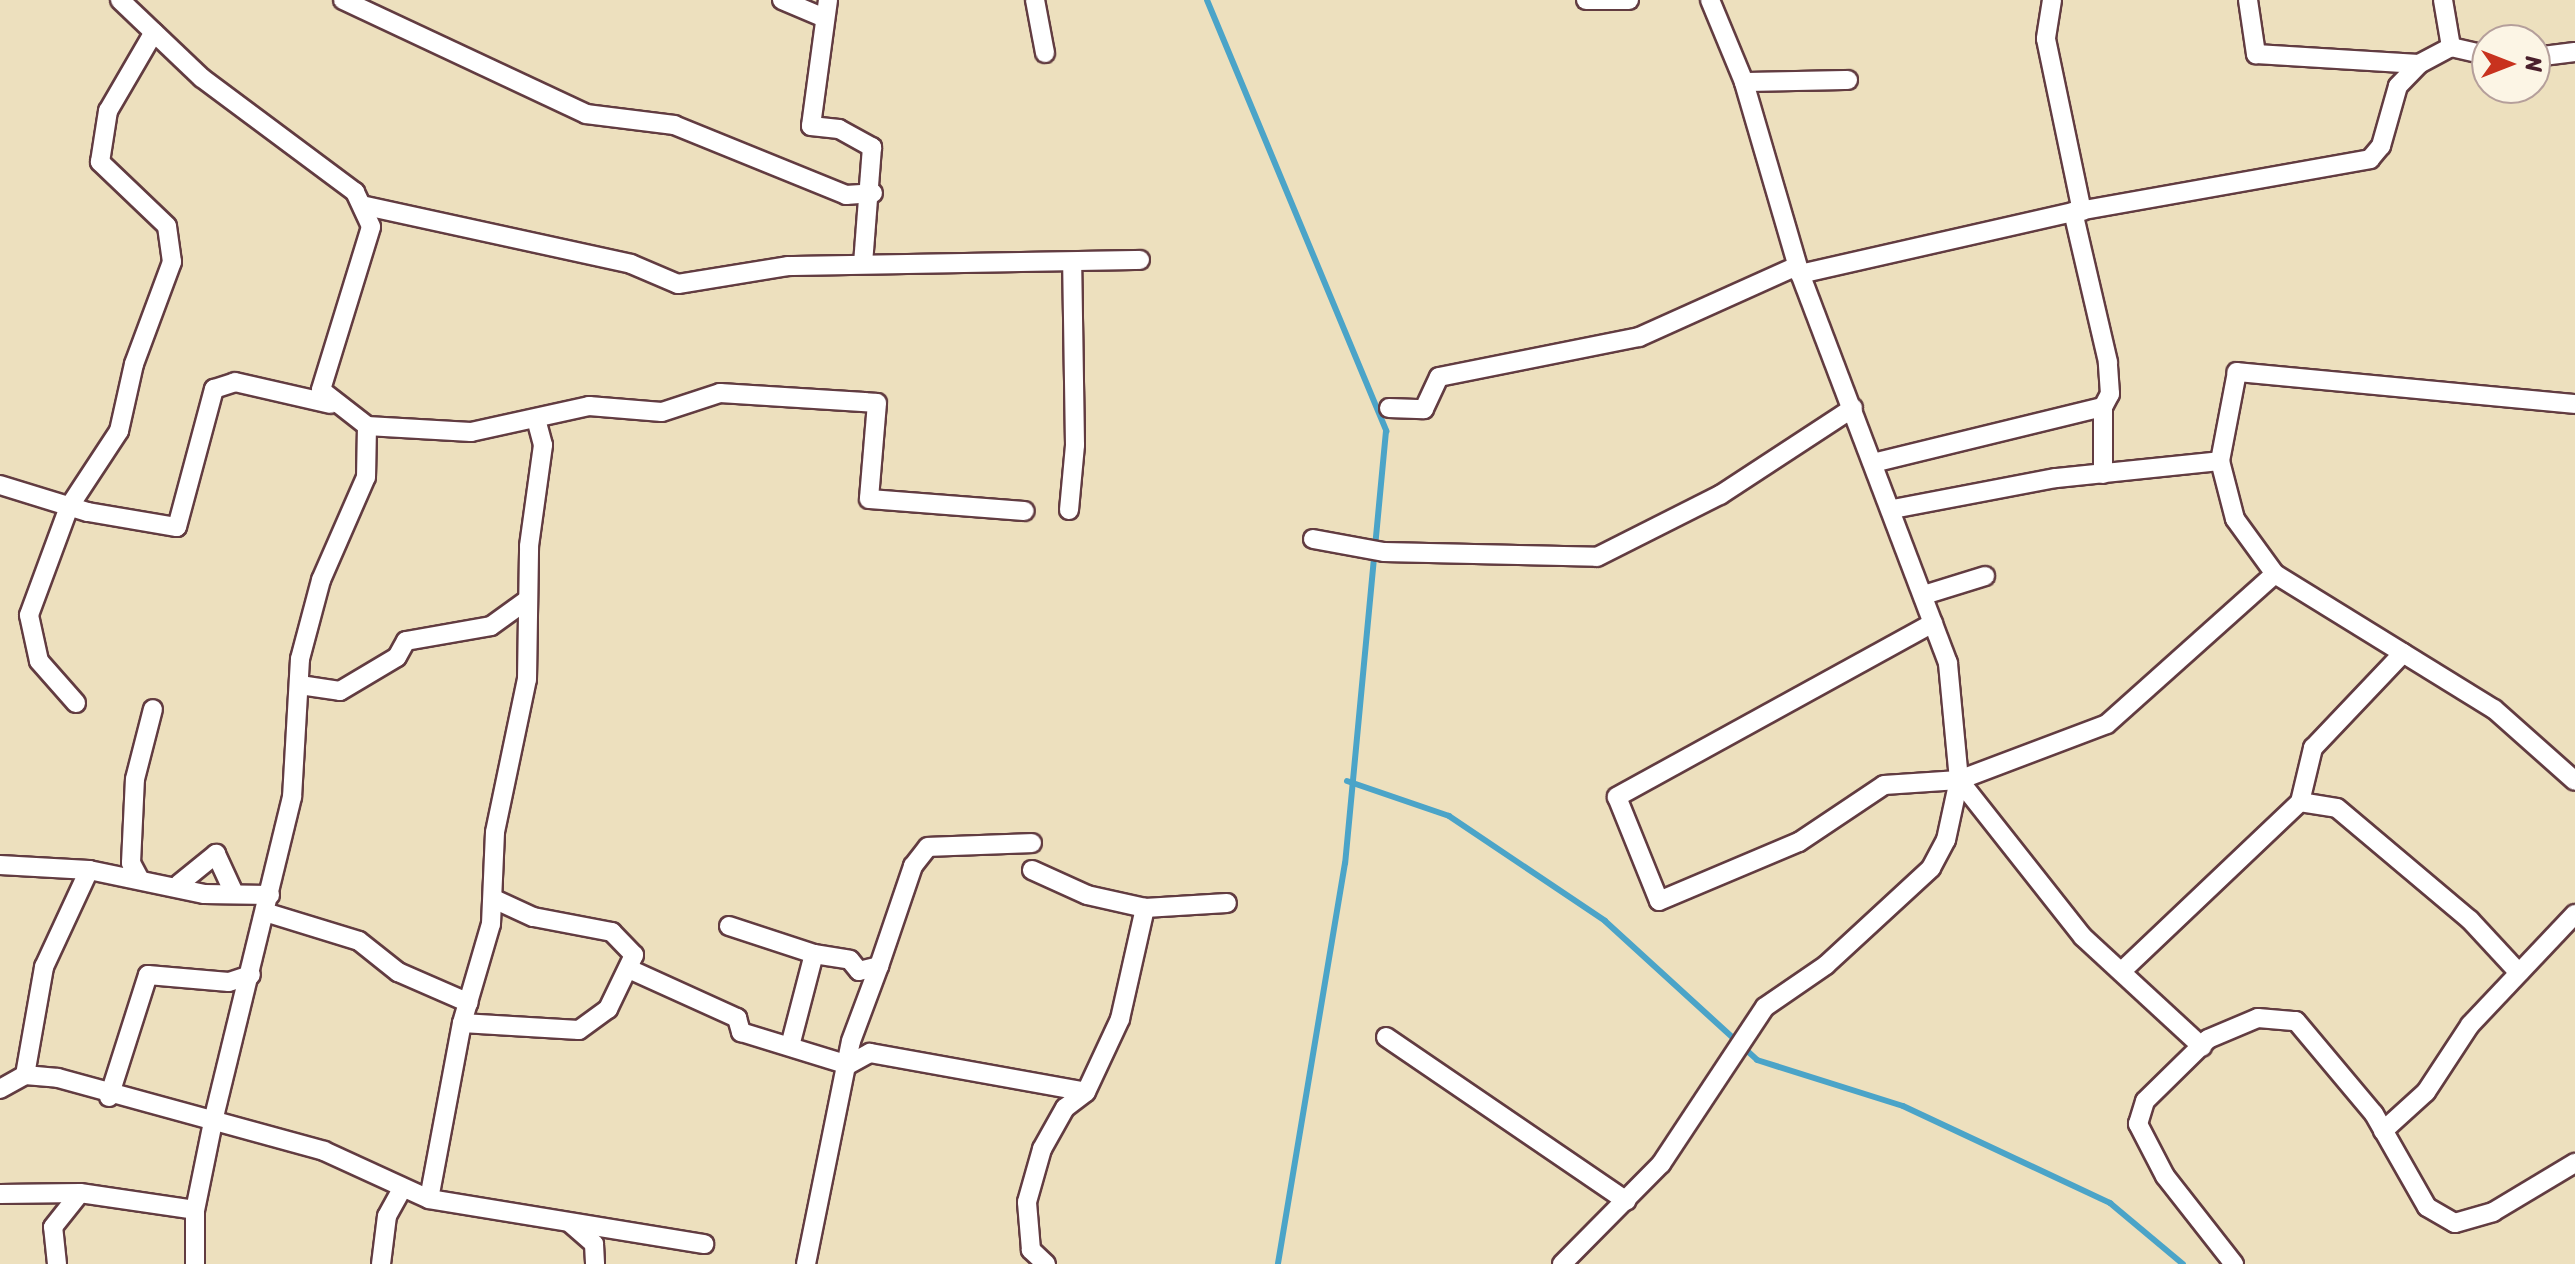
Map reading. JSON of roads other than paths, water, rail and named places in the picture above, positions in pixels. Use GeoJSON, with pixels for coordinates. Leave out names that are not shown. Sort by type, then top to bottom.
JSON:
{"type":"FeatureCollection","features":[{"type":"Feature","properties":{"kind":"street"},"geometry":{"type":"LineString","coordinates":[[120,0],[154,32],[366,206],[631,264],[678,284],[788,266],[1140,260]]}},
{"type":"Feature","properties":{"kind":"street"},"geometry":{"type":"LineString","coordinates":[[343,0],[586,114],[674,125],[846,195],[873,193]]}},
{"type":"Feature","properties":{"kind":"street"},"geometry":{"type":"LineString","coordinates":[[782,0],[825,9],[824,47],[811,126],[839,129],[872,147],[873,193],[863,264]]}},
{"type":"Feature","properties":{"kind":"street"},"geometry":{"type":"LineString","coordinates":[[1035,0],[1045,53]]}},
{"type":"Feature","properties":{"kind":"street"},"geometry":{"type":"LineString","coordinates":[[1586,0],[1629,0]]}},
{"type":"Feature","properties":{"kind":"street"},"geometry":{"type":"LineString","coordinates":[[1562,1264],[1661,1164],[1765,1007],[1826,965],[1931,868],[1946,840],[1959,780],[1948,663],[1877,462],[1799,270],[1744,82],[1710,0]]}},
{"type":"Feature","properties":{"kind":"street"},"geometry":{"type":"LineString","coordinates":[[2052,0],[2046,39],[2108,362],[2110,394],[2103,407],[2103,474]]}},
{"type":"Feature","properties":{"kind":"street"},"geometry":{"type":"LineString","coordinates":[[2248,0],[2256,54],[2419,64]]}},
{"type":"Feature","properties":{"kind":"street"},"geometry":{"type":"LineString","coordinates":[[2443,0],[2451,47]]}},
{"type":"Feature","properties":{"kind":"street"},"geometry":{"type":"LineString","coordinates":[[76,703],[39,661],[29,615],[69,507],[119,431],[175,248],[146,201],[109,177],[100,162],[108,111],[154,32]]}},
{"type":"Feature","properties":{"kind":"street"},"geometry":{"type":"LineString","coordinates":[[1389,408],[1424,409],[1439,377],[1639,337],[1799,270],[2077,212],[2370,159],[2381,146],[2398,86],[2419,64],[2451,47],[2471,51]]}},
{"type":"Feature","properties":{"kind":"street"},"geometry":{"type":"LineString","coordinates":[[2551,55],[2575,52]]}},
{"type":"Feature","properties":{"kind":"street"},"geometry":{"type":"LineString","coordinates":[[1744,82],[1848,80]]}},
{"type":"Feature","properties":{"kind":"street"},"geometry":{"type":"LineString","coordinates":[[331,404],[321,390],[321,372],[361,270],[371,227],[366,206]]}},
{"type":"Feature","properties":{"kind":"street"},"geometry":{"type":"LineString","coordinates":[[1069,510],[1075,445],[1072,262]]}},
{"type":"Feature","properties":{"kind":"street"},"geometry":{"type":"LineString","coordinates":[[2575,404],[2237,372],[2220,461],[2235,519],[2275,574],[2494,709],[2575,781]]}},
{"type":"Feature","properties":{"kind":"street"},"geometry":{"type":"LineString","coordinates":[[0,485],[69,507],[177,527],[214,389],[235,382],[331,404],[367,426],[471,432],[537,423],[589,406],[662,412],[720,393],[877,403],[869,499],[1025,511]]}},
{"type":"Feature","properties":{"kind":"street"},"geometry":{"type":"LineString","coordinates":[[1877,462],[2103,407]]}},
{"type":"Feature","properties":{"kind":"street"},"geometry":{"type":"LineString","coordinates":[[1313,539],[1384,552],[1597,557],[1720,495],[1853,408]]}},
{"type":"Feature","properties":{"kind":"street"},"geometry":{"type":"LineString","coordinates":[[429,1199],[462,1023],[494,899],[495,832],[527,679],[527,600],[543,445],[537,423]]}},
{"type":"Feature","properties":{"kind":"street"},"geometry":{"type":"LineString","coordinates":[[195,1264],[195,1210],[214,1117],[269,904],[292,797],[300,685],[321,580],[366,477],[367,426]]}},
{"type":"Feature","properties":{"kind":"street"},"geometry":{"type":"LineString","coordinates":[[1893,509],[2103,474],[2220,461]]}},
{"type":"Feature","properties":{"kind":"street"},"geometry":{"type":"LineString","coordinates":[[1933,623],[1791,695],[1617,797],[1659,901],[1799,842],[1884,785],[1959,780],[2107,724],[2275,574]]}},
{"type":"Feature","properties":{"kind":"street"},"geometry":{"type":"LineString","coordinates":[[1924,595],[1985,576]]}},
{"type":"Feature","properties":{"kind":"street"},"geometry":{"type":"LineString","coordinates":[[300,685],[340,691],[397,657],[406,641],[491,626],[527,600]]}},
{"type":"Feature","properties":{"kind":"street"},"geometry":{"type":"LineString","coordinates":[[2123,970],[2300,802],[2313,748],[2403,653]]}},
{"type":"Feature","properties":{"kind":"street"},"geometry":{"type":"LineString","coordinates":[[139,878],[131,863],[135,779],[153,709]]}},
{"type":"Feature","properties":{"kind":"street"},"geometry":{"type":"LineString","coordinates":[[1959,780],[2083,937],[2123,970],[2202,1047]]}},
{"type":"Feature","properties":{"kind":"street"},"geometry":{"type":"LineString","coordinates":[[2300,802],[2337,808],[2470,920],[2519,973]]}},
{"type":"Feature","properties":{"kind":"street"},"geometry":{"type":"LineString","coordinates":[[806,1264],[848,1065],[913,866],[928,847],[1032,843]]}},
{"type":"Feature","properties":{"kind":"street"},"geometry":{"type":"LineString","coordinates":[[179,884],[216,854],[233,891]]}},
{"type":"Feature","properties":{"kind":"street"},"geometry":{"type":"LineString","coordinates":[[0,865],[89,870],[179,884],[204,894],[233,891],[359,941],[398,972],[469,1003]]}},
{"type":"Feature","properties":{"kind":"street"},"geometry":{"type":"LineString","coordinates":[[25,1075],[44,967],[89,870]]}},
{"type":"Feature","properties":{"kind":"street"},"geometry":{"type":"LineString","coordinates":[[1032,870],[1087,895],[1145,908],[1227,903]]}},
{"type":"Feature","properties":{"kind":"street"},"geometry":{"type":"LineString","coordinates":[[462,1023],[579,1030],[608,1009],[634,955],[612,932],[533,917],[494,899]]}},
{"type":"Feature","properties":{"kind":"street"},"geometry":{"type":"LineString","coordinates":[[1046,1264],[1029,1257],[1027,1202],[1042,1149],[1065,1108],[1086,1092],[1120,1019],[1145,908]]}},
{"type":"Feature","properties":{"kind":"street"},"geometry":{"type":"LineString","coordinates":[[2383,1131],[2426,1092],[2470,1025],[2575,914]]}},
{"type":"Feature","properties":{"kind":"street"},"geometry":{"type":"LineString","coordinates":[[729,926],[814,954],[850,960],[859,971],[879,966]]}},
{"type":"Feature","properties":{"kind":"street"},"geometry":{"type":"LineString","coordinates":[[790,1046],[814,954]]}},
{"type":"Feature","properties":{"kind":"street"},"geometry":{"type":"LineString","coordinates":[[629,969],[737,1018],[741,1032],[848,1065],[870,1053],[1086,1092]]}},
{"type":"Feature","properties":{"kind":"street"},"geometry":{"type":"LineString","coordinates":[[109,1097],[148,975],[229,982],[251,975]]}},
{"type":"Feature","properties":{"kind":"street"},"geometry":{"type":"LineString","coordinates":[[2234,1264],[2165,1176],[2138,1124],[2145,1101],[2202,1047],[2258,1018],[2296,1021],[2383,1131],[2427,1207],[2455,1223],[2493,1212],[2575,1163]]}},
{"type":"Feature","properties":{"kind":"street"},"geometry":{"type":"LineString","coordinates":[[1386,1037],[1626,1201]]}},
{"type":"Feature","properties":{"kind":"street"},"geometry":{"type":"LineString","coordinates":[[0,1089],[25,1075],[109,1097],[214,1117],[324,1151],[429,1199],[704,1244]]}},
{"type":"Feature","properties":{"kind":"street"},"geometry":{"type":"LineString","coordinates":[[381,1264],[387,1216],[402,1189]]}},
{"type":"Feature","properties":{"kind":"street"},"geometry":{"type":"LineString","coordinates":[[0,1194],[80,1193],[195,1210]]}},
{"type":"Feature","properties":{"kind":"street"},"geometry":{"type":"LineString","coordinates":[[57,1264],[53,1227],[80,1193]]}},
{"type":"Feature","properties":{"kind":"street"},"geometry":{"type":"LineString","coordinates":[[569,1223],[594,1244],[595,1264]]}},
{"type":"Feature","properties":{"kind":"waterway"},"geometry":{"type":"LineString","coordinates":[[1207,0],[1386,431],[1345,863],[1278,1264]]}},
{"type":"Feature","properties":{"kind":"waterway"},"geometry":{"type":"LineString","coordinates":[[1347,781],[1449,816],[1605,921],[1757,1060],[1903,1106],[2110,1203],[2183,1264]]}}]}
